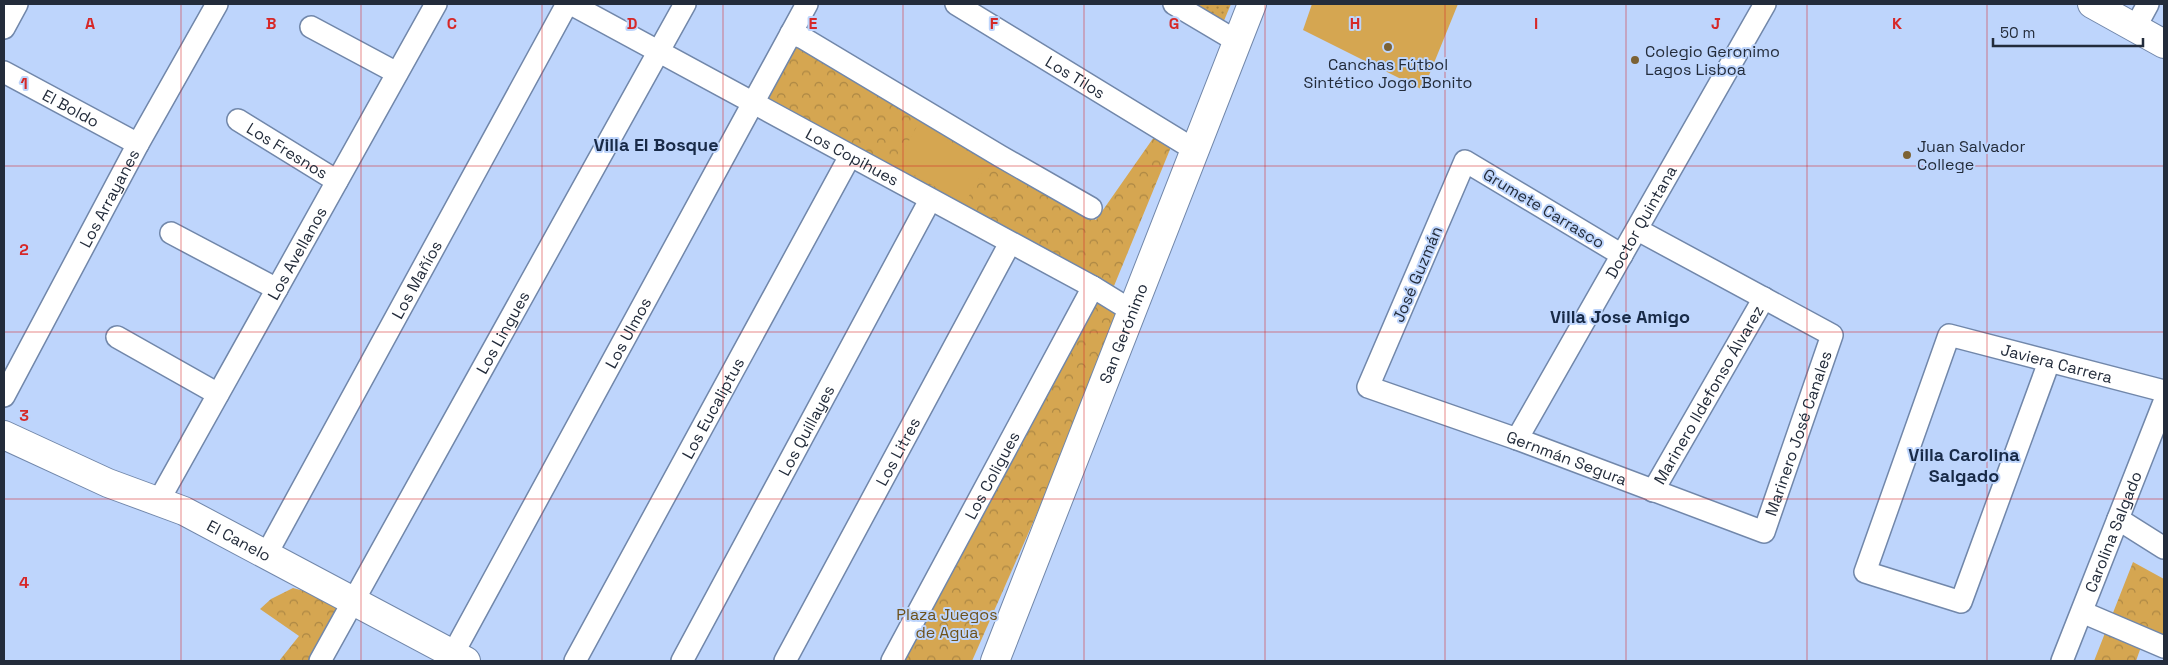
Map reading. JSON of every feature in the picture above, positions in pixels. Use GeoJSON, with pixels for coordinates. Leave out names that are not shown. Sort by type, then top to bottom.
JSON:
{"type":"FeatureCollection","features":[{"type":"Feature","properties":{"kind":"street"},"geometry":{"type":"LineString","coordinates":[[4,28],[17,4]]}},
{"type":"Feature","properties":{"kind":"street","name":"Los Arrayanes"},"geometry":{"type":"LineString","coordinates":[[4,396],[138,144],[217,4]]}},
{"type":"Feature","properties":{"kind":"street","name":"Los Avellanos"},"geometry":{"type":"LineString","coordinates":[[158,502],[436,4]]}},
{"type":"Feature","properties":{"kind":"street","name":"Los Mañíos"},"geometry":{"type":"LineString","coordinates":[[266,555],[567,4]]}},
{"type":"Feature","properties":{"kind":"street","name":"Los Copihues"},"geometry":{"type":"LineString","coordinates":[[571,4],[1132,311]]}},
{"type":"Feature","properties":{"kind":"street","name":"Los Lingues"},"geometry":{"type":"LineString","coordinates":[[320,661],[685,4]]}},
{"type":"Feature","properties":{"kind":"street","name":"Los Ulmos"},"geometry":{"type":"LineString","coordinates":[[456,659],[807,4]]}},
{"type":"Feature","properties":{"kind":"street","name":"Los Tilos"},"geometry":{"type":"LineString","coordinates":[[956,4],[1195,150]]}},
{"type":"Feature","properties":{"kind":"street"},"geometry":{"type":"LineString","coordinates":[[1174,4],[1238,42]]}},
{"type":"Feature","properties":{"kind":"street","name":"San Gerónimo"},"geometry":{"type":"LineString","coordinates":[[995,661],[1252,4]]}},
{"type":"Feature","properties":{"kind":"street","name":"Doctor Quintana"},"geometry":{"type":"LineString","coordinates":[[1517,439],[1638,230],[1765,4]]}},
{"type":"Feature","properties":{"kind":"street"},"geometry":{"type":"LineString","coordinates":[[2092,4],[2164,44]]}},
{"type":"Feature","properties":{"kind":"street"},"geometry":{"type":"LineString","coordinates":[[2135,28],[2148,4]]}},
{"type":"Feature","properties":{"kind":"street"},"geometry":{"type":"LineString","coordinates":[[311,27],[397,73]]}},
{"type":"Feature","properties":{"kind":"street"},"geometry":{"type":"LineString","coordinates":[[791,33],[803,38],[1091,208]]}},
{"type":"Feature","properties":{"kind":"street","name":"El Boldo"},"geometry":{"type":"LineString","coordinates":[[4,72],[138,144]]}},
{"type":"Feature","properties":{"kind":"street","name":"Los Fresnos"},"geometry":{"type":"LineString","coordinates":[[238,120],[337,180]]}},
{"type":"Feature","properties":{"kind":"street","name":"Los Eucaliptus"},"geometry":{"type":"LineString","coordinates":[[575,661],[850,156]]}},
{"type":"Feature","properties":{"kind":"street","name":"Grumete Carrasco"},"geometry":{"type":"LineString","coordinates":[[1465,161],[1622,255]]}},
{"type":"Feature","properties":{"kind":"street","name":"José Guzmán"},"geometry":{"type":"LineString","coordinates":[[1368,388],[1465,161]]}},
{"type":"Feature","properties":{"kind":"street","name":"Los Quillayes"},"geometry":{"type":"LineString","coordinates":[[682,661],[930,200]]}},
{"type":"Feature","properties":{"kind":"street"},"geometry":{"type":"LineString","coordinates":[[1638,230],[1764,298]]}},
{"type":"Feature","properties":{"kind":"street"},"geometry":{"type":"LineString","coordinates":[[171,233],[277,289]]}},
{"type":"Feature","properties":{"kind":"street","name":"Los Litres"},"geometry":{"type":"LineString","coordinates":[[785,661],[1010,243]]}},
{"type":"Feature","properties":{"kind":"street","name":"Los Coligues"},"geometry":{"type":"LineString","coordinates":[[892,661],[1093,288]]}},
{"type":"Feature","properties":{"kind":"street","name":"Marinero José Canales"},"geometry":{"type":"LineString","coordinates":[[1764,298],[1832,335],[1764,532]]}},
{"type":"Feature","properties":{"kind":"street","name":"Marinero Ildefonso Álvarez"},"geometry":{"type":"LineString","coordinates":[[1653,491],[1764,298]]}},
{"type":"Feature","properties":{"kind":"street","name":"Javiera Carrera"},"geometry":{"type":"LineString","coordinates":[[2050,362],[1961,602],[1865,572],[1950,335],[2164,391]]}},
{"type":"Feature","properties":{"kind":"street"},"geometry":{"type":"LineString","coordinates":[[117,337],[218,394]]}},
{"type":"Feature","properties":{"kind":"street","name":"Gernmán Segura"},"geometry":{"type":"LineString","coordinates":[[1368,388],[1517,439],[1764,532]]}},
{"type":"Feature","properties":{"kind":"street","name":"Carolina Salgado"},"geometry":{"type":"LineString","coordinates":[[2062,661],[2164,402]]}},
{"type":"Feature","properties":{"kind":"street","name":"El Canelo"},"geometry":{"type":"LineString","coordinates":[[4,435],[108,483],[184,511],[353,601],[456,659]]}},
{"type":"Feature","properties":{"kind":"street"},"geometry":{"type":"LineString","coordinates":[[2118,519],[2164,548]]}},
{"type":"Feature","properties":{"kind":"street"},"geometry":{"type":"LineString","coordinates":[[2082,612],[2164,647]]}},
{"type":"Feature","properties":{"kind":"green space"},"geometry":{"type":"Polygon","coordinates":[[[1195,4],[1231,4],[1223,23],[1195,4]]]}},
{"type":"Feature","properties":{"kind":"green space","name":"Canchas Fútbol Sintético Jogo Bonito"},"geometry":{"type":"Polygon","coordinates":[[[1312,4],[1458,4],[1423,90],[1303,30],[1312,4]]]}},
{"type":"Feature","properties":{"kind":"green space"},"geometry":{"type":"Polygon","coordinates":[[[782,34],[1096,220],[1154,137],[1171,147],[1114,286],[745,92],[782,34]]]}},
{"type":"Feature","properties":{"kind":"green space"},"geometry":{"type":"Polygon","coordinates":[[[918,124],[988,162],[965,203],[896,165],[918,124]]]}},
{"type":"Feature","properties":{"kind":"green space","name":"Plaza Juegos de Agua"},"geometry":{"type":"Polygon","coordinates":[[[1085,296],[1124,316],[972,661],[883,661],[1085,296]]]}},
{"type":"Feature","properties":{"kind":"green space"},"geometry":{"type":"Polygon","coordinates":[[[2133,562],[2164,579],[2164,637],[2147,630],[2136,661],[2094,661],[2133,562]]]}},
{"type":"Feature","properties":{"kind":"green space"},"geometry":{"type":"Polygon","coordinates":[[[293,588],[308,592],[339,608],[310,661],[279,661],[299,636],[260,609],[271,599],[293,588]]]}},
{"type":"Feature","properties":{"kind":"place","name":"Canchas Fútbol Sintético Jogo Bonito"},"geometry":{"type":"Point","coordinates":[1388,47]}},
{"type":"Feature","properties":{"kind":"place","name":"Colegio Geronimo Lagos Lisboa"},"geometry":{"type":"Point","coordinates":[1635,60]}},
{"type":"Feature","properties":{"kind":"place","name":"Juan Salvador College"},"geometry":{"type":"Point","coordinates":[1907,155]}},
{"type":"Feature","properties":{"kind":"district","name":"Villa El Bosque"},"geometry":{"type":"Point","coordinates":[656,145]}},
{"type":"Feature","properties":{"kind":"district","name":"Villa Jose Amigo"},"geometry":{"type":"Point","coordinates":[1620,317]}},
{"type":"Feature","properties":{"kind":"district","name":"Villa Carolina Salgado"},"geometry":{"type":"Point","coordinates":[1964,465]}}]}
